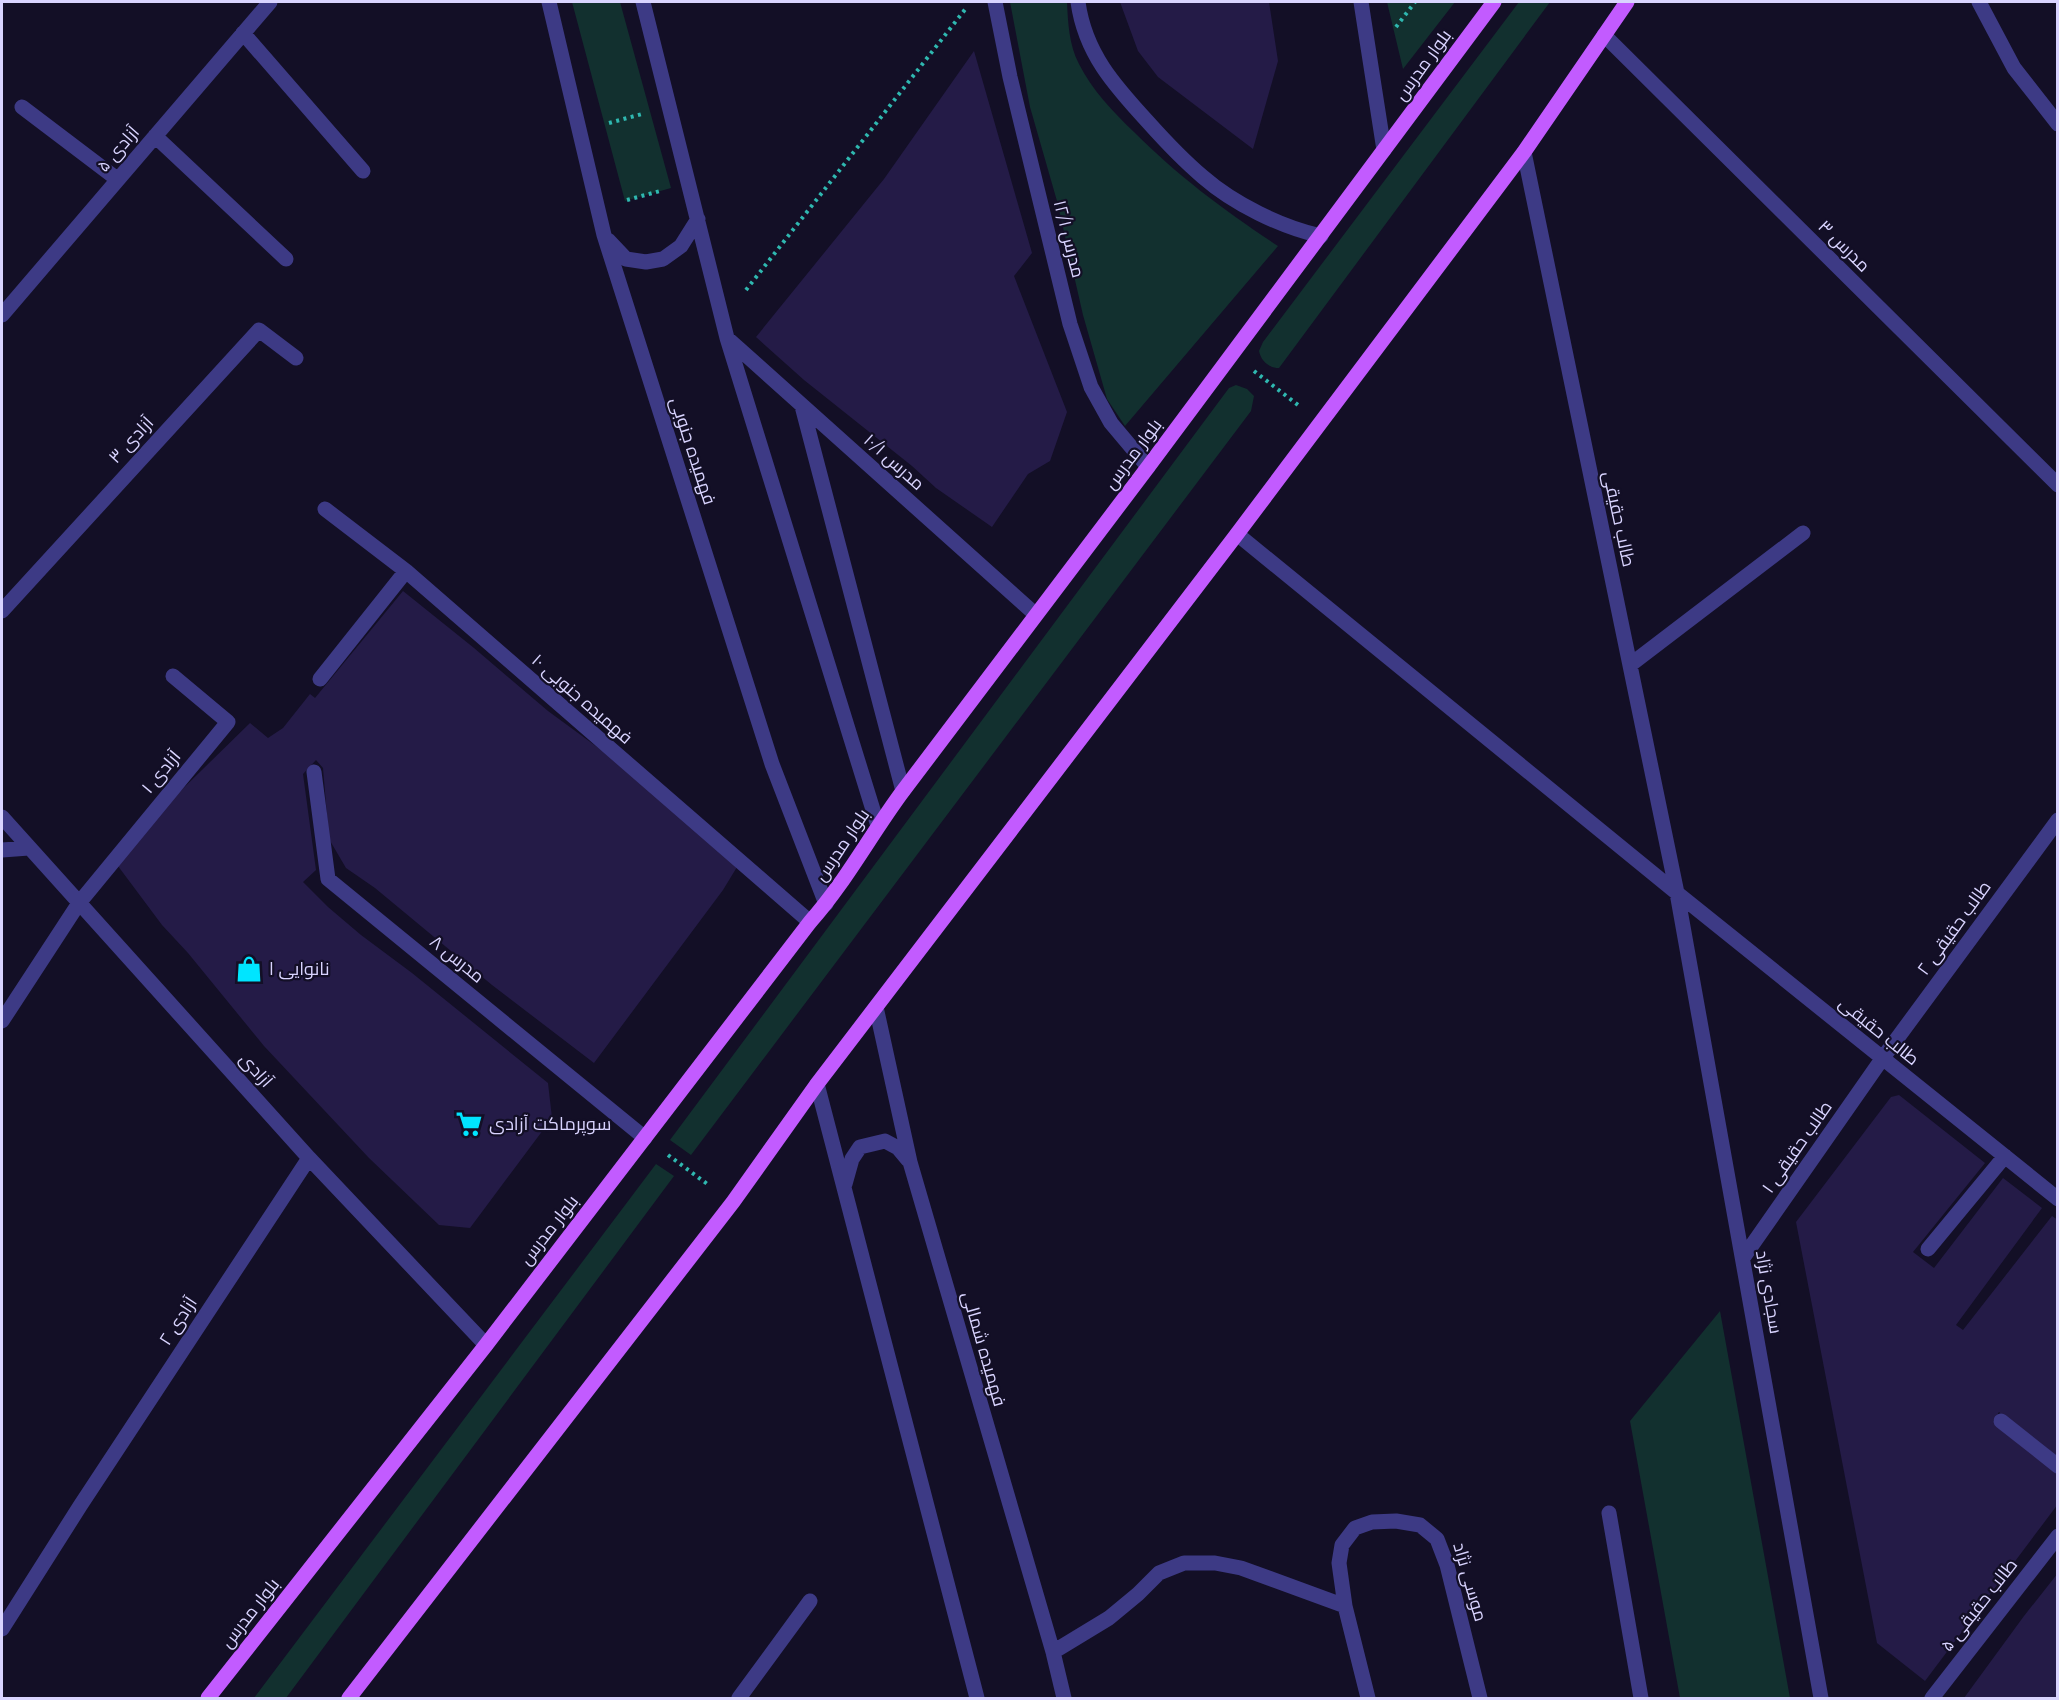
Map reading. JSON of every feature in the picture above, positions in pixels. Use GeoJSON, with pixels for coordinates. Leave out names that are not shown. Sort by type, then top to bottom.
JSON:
{"type":"FeatureCollection","features":[{"type":"Feature","properties":{"kind":"main road","name":"بلوار مدرس"},"geometry":{"type":"LineString","coordinates":[[208,1698],[486,1345],[826,904],[903,792],[1233,354],[1494,2]]}},
{"type":"Feature","properties":{"kind":"main road"},"geometry":{"type":"LineString","coordinates":[[350,1698],[733,1202],[876,1007],[1237,534],[1524,152],[1627,2]]}},
{"type":"Feature","properties":{"kind":"street","name":"فهمیده جنوبی"},"geometry":{"type":"LineString","coordinates":[[549,2],[604,235],[772,764],[826,904]]}},
{"type":"Feature","properties":{"kind":"street"},"geometry":{"type":"LineString","coordinates":[[643,2],[722,321],[878,826]]}},
{"type":"Feature","properties":{"kind":"street","name":"مدرس ۱۲/۱"},"geometry":{"type":"LineString","coordinates":[[995,2],[1010,77],[1070,324],[1091,387],[1111,423],[1148,467]]}},
{"type":"Feature","properties":{"kind":"street"},"geometry":{"type":"LineString","coordinates":[[1078,2],[1091,49],[1111,81],[1166,141],[1204,178],[1238,201],[1271,219],[1300,231],[1321,236]]}},
{"type":"Feature","properties":{"kind":"street"},"geometry":{"type":"LineString","coordinates":[[1361,2],[1384,150]]}},
{"type":"Feature","properties":{"kind":"street"},"geometry":{"type":"LineString","coordinates":[[1979,2],[2014,68],[2058,124]]}},
{"type":"Feature","properties":{"kind":"street","name":"آزادی ۵"},"geometry":{"type":"LineString","coordinates":[[2,315],[267,5]]}},
{"type":"Feature","properties":{"kind":"street"},"geometry":{"type":"LineString","coordinates":[[243,33],[363,171]]}},
{"type":"Feature","properties":{"kind":"street","name":"مدرس ۳"},"geometry":{"type":"LineString","coordinates":[[1604,34],[2058,485]]}},
{"type":"Feature","properties":{"kind":"street"},"geometry":{"type":"LineString","coordinates":[[22,107],[117,179]]}},
{"type":"Feature","properties":{"kind":"street"},"geometry":{"type":"LineString","coordinates":[[155,136],[286,259]]}},
{"type":"Feature","properties":{"kind":"street","name":"طالب حقیقی"},"geometry":{"type":"LineString","coordinates":[[1524,152],[1677,893]]}},
{"type":"Feature","properties":{"kind":"street"},"geometry":{"type":"LineString","coordinates":[[604,235],[626,259],[646,262],[663,259],[681,246],[698,219]]}},
{"type":"Feature","properties":{"kind":"street","name":"آزادی ۳"},"geometry":{"type":"LineString","coordinates":[[2,611],[259,330],[296,358]]}},
{"type":"Feature","properties":{"kind":"street","name":"مدرس ۱۰/۱"},"geometry":{"type":"LineString","coordinates":[[727,338],[1035,614]]}},
{"type":"Feature","properties":{"kind":"street"},"geometry":{"type":"LineString","coordinates":[[802,406],[903,792]]}},
{"type":"Feature","properties":{"kind":"street","name":"فهمیده جنوبی ۱۰"},"geometry":{"type":"LineString","coordinates":[[325,509],[406,571],[810,922]]}},
{"type":"Feature","properties":{"kind":"street"},"geometry":{"type":"LineString","coordinates":[[1630,665],[1803,533]]}},
{"type":"Feature","properties":{"kind":"street","name":"طالب حقیقی"},"geometry":{"type":"LineString","coordinates":[[1237,534],[1677,893],[2058,1199]]}},
{"type":"Feature","properties":{"kind":"street"},"geometry":{"type":"LineString","coordinates":[[320,679],[406,571]]}},
{"type":"Feature","properties":{"kind":"street","name":"آزادی ۱"},"geometry":{"type":"LineString","coordinates":[[79,903],[228,722],[173,676]]}},
{"type":"Feature","properties":{"kind":"street","name":"مدرس ۸"},"geometry":{"type":"LineString","coordinates":[[314,772],[328,879],[645,1138]]}},
{"type":"Feature","properties":{"kind":"street","name":"آزادی"},"geometry":{"type":"LineString","coordinates":[[2,817],[309,1158],[486,1345]]}},
{"type":"Feature","properties":{"kind":"street","name":"طالب حقیقی ۲"},"geometry":{"type":"LineString","coordinates":[[1882,1059],[2058,820]]}},
{"type":"Feature","properties":{"kind":"street"},"geometry":{"type":"LineString","coordinates":[[2,850],[29,848]]}},
{"type":"Feature","properties":{"kind":"street","name":"سجادی نژاد"},"geometry":{"type":"LineString","coordinates":[[1677,893],[1821,1698]]}},
{"type":"Feature","properties":{"kind":"street"},"geometry":{"type":"LineString","coordinates":[[2,1021],[79,903]]}},
{"type":"Feature","properties":{"kind":"street","name":"فهمیده شمالی"},"geometry":{"type":"LineString","coordinates":[[876,1007],[909,1162],[1053,1652],[1064,1698]]}},
{"type":"Feature","properties":{"kind":"street","name":"طالب حقیقی ۱"},"geometry":{"type":"LineString","coordinates":[[1743,1258],[1882,1059]]}},
{"type":"Feature","properties":{"kind":"street"},"geometry":{"type":"LineString","coordinates":[[818,1084],[977,1698]]}},
{"type":"Feature","properties":{"kind":"street"},"geometry":{"type":"LineString","coordinates":[[844,1184],[852,1159],[860,1147],[885,1141],[898,1148],[909,1162]]}},
{"type":"Feature","properties":{"kind":"street"},"geometry":{"type":"LineString","coordinates":[[1928,1249],[2005,1156]]}},
{"type":"Feature","properties":{"kind":"street","name":"آزادی ۲"},"geometry":{"type":"LineString","coordinates":[[2,1629],[80,1506],[309,1158]]}},
{"type":"Feature","properties":{"kind":"street"},"geometry":{"type":"LineString","coordinates":[[2001,1422],[2058,1466]]}},
{"type":"Feature","properties":{"kind":"street"},"geometry":{"type":"LineString","coordinates":[[1609,1513],[1641,1698]]}},
{"type":"Feature","properties":{"kind":"street","name":"موسی نژاد"},"geometry":{"type":"LineString","coordinates":[[1368,1698],[1345,1606],[1339,1563],[1342,1545],[1354,1528],[1372,1522],[1396,1521],[1420,1525],[1437,1539],[1447,1565],[1480,1698]]}},
{"type":"Feature","properties":{"kind":"street","name":"طالب حقیقی ۵"},"geometry":{"type":"LineString","coordinates":[[1932,1698],[2058,1536]]}},
{"type":"Feature","properties":{"kind":"street"},"geometry":{"type":"LineString","coordinates":[[1053,1652],[1108,1618],[1138,1594],[1159,1573],[1184,1563],[1215,1563],[1241,1568],[1345,1606]]}},
{"type":"Feature","properties":{"kind":"street"},"geometry":{"type":"LineString","coordinates":[[739,1698],[810,1601]]}},
{"type":"Feature","properties":{"kind":"path"},"geometry":{"type":"LineString","coordinates":[[722,321],[971,2]]}},
{"type":"Feature","properties":{"kind":"path"},"geometry":{"type":"LineString","coordinates":[[1393,31],[1415,2]]}},
{"type":"Feature","properties":{"kind":"path"},"geometry":{"type":"LineString","coordinates":[[606,124],[649,112]]}},
{"type":"Feature","properties":{"kind":"path"},"geometry":{"type":"LineString","coordinates":[[626,201],[671,188]]}},
{"type":"Feature","properties":{"kind":"path"},"geometry":{"type":"LineString","coordinates":[[1233,354],[1319,422]]}},
{"type":"Feature","properties":{"kind":"path"},"geometry":{"type":"LineString","coordinates":[[645,1138],[733,1202]]}},
{"type":"Feature","properties":{"kind":"green space"},"geometry":{"type":"Polygon","coordinates":[[[572,2],[620,2],[671,188],[625,201],[572,2]]]}},
{"type":"Feature","properties":{"kind":"green space"},"geometry":{"type":"Polygon","coordinates":[[[1010,2],[1067,2],[1070,34],[1076,57],[1090,83],[1118,117],[1185,179],[1278,246],[1125,426],[1107,399],[1083,315],[1057,201],[1030,107],[1010,2]]]}},
{"type":"Feature","properties":{"kind":"green space"},"geometry":{"type":"Polygon","coordinates":[[[1387,2],[1455,2],[1403,69],[1387,2]]]}},
{"type":"Feature","properties":{"kind":"green space"},"geometry":{"type":"Polygon","coordinates":[[[1519,2],[1550,2],[1279,368],[1269,365],[1259,351],[1263,342],[1519,2]]]}},
{"type":"Feature","properties":{"kind":"green space"},"geometry":{"type":"Polygon","coordinates":[[[1236,385],[1247,389],[1254,396],[1251,411],[691,1155],[670,1140],[1229,388],[1236,385]]]}},
{"type":"Feature","properties":{"kind":"green space"},"geometry":{"type":"Polygon","coordinates":[[[656,1164],[674,1176],[286,1698],[254,1698],[656,1164]]]}},
{"type":"Feature","properties":{"kind":"green space"},"geometry":{"type":"Polygon","coordinates":[[[1720,1311],[1790,1698],[1680,1698],[1630,1421],[1720,1311]]]}},
{"type":"Feature","properties":{"kind":"building"},"geometry":{"type":"Polygon","coordinates":[[[1120,2],[1269,2],[1278,61],[1253,149],[1158,77],[1138,51],[1120,2]]]}},
{"type":"Feature","properties":{"kind":"building"},"geometry":{"type":"Polygon","coordinates":[[[974,51],[1032,253],[1014,276],[1067,412],[1050,461],[1028,474],[992,527],[936,488],[912,466],[804,380],[756,337],[884,179],[974,51]]]}},
{"type":"Feature","properties":{"kind":"building"},"geometry":{"type":"Polygon","coordinates":[[[403,591],[548,711],[679,807],[737,867],[723,890],[594,1063],[492,985],[375,888],[346,868],[329,839],[323,768],[316,760],[303,774],[316,870],[303,882],[361,935],[412,973],[548,1083],[552,1118],[470,1228],[439,1225],[369,1158],[264,1046],[188,953],[162,925],[112,858],[250,723],[268,738],[283,728],[310,694],[315,698],[403,591]]]}},
{"type":"Feature","properties":{"kind":"building"},"geometry":{"type":"Polygon","coordinates":[[[1899,1095],[1985,1163],[1913,1252],[1934,1268],[2003,1178],[2042,1208],[1956,1325],[1963,1330],[2052,1216],[2058,1220],[2058,1457],[1999,1412],[1993,1421],[2058,1473],[2058,1504],[1925,1681],[1877,1643],[1796,1222],[1891,1097],[1899,1095]]]}},
{"type":"Feature","properties":{"kind":"building"},"geometry":{"type":"Polygon","coordinates":[[[2058,1573],[2058,1698],[1964,1698],[2024,1616],[2058,1573]]]}},
{"type":"Feature","properties":{"kind":"place","name":"نانوایی ا"},"geometry":{"type":"Point","coordinates":[249,969]}},
{"type":"Feature","properties":{"kind":"place","name":"سوپرماکت آزادی"},"geometry":{"type":"Point","coordinates":[469,1124]}}]}
